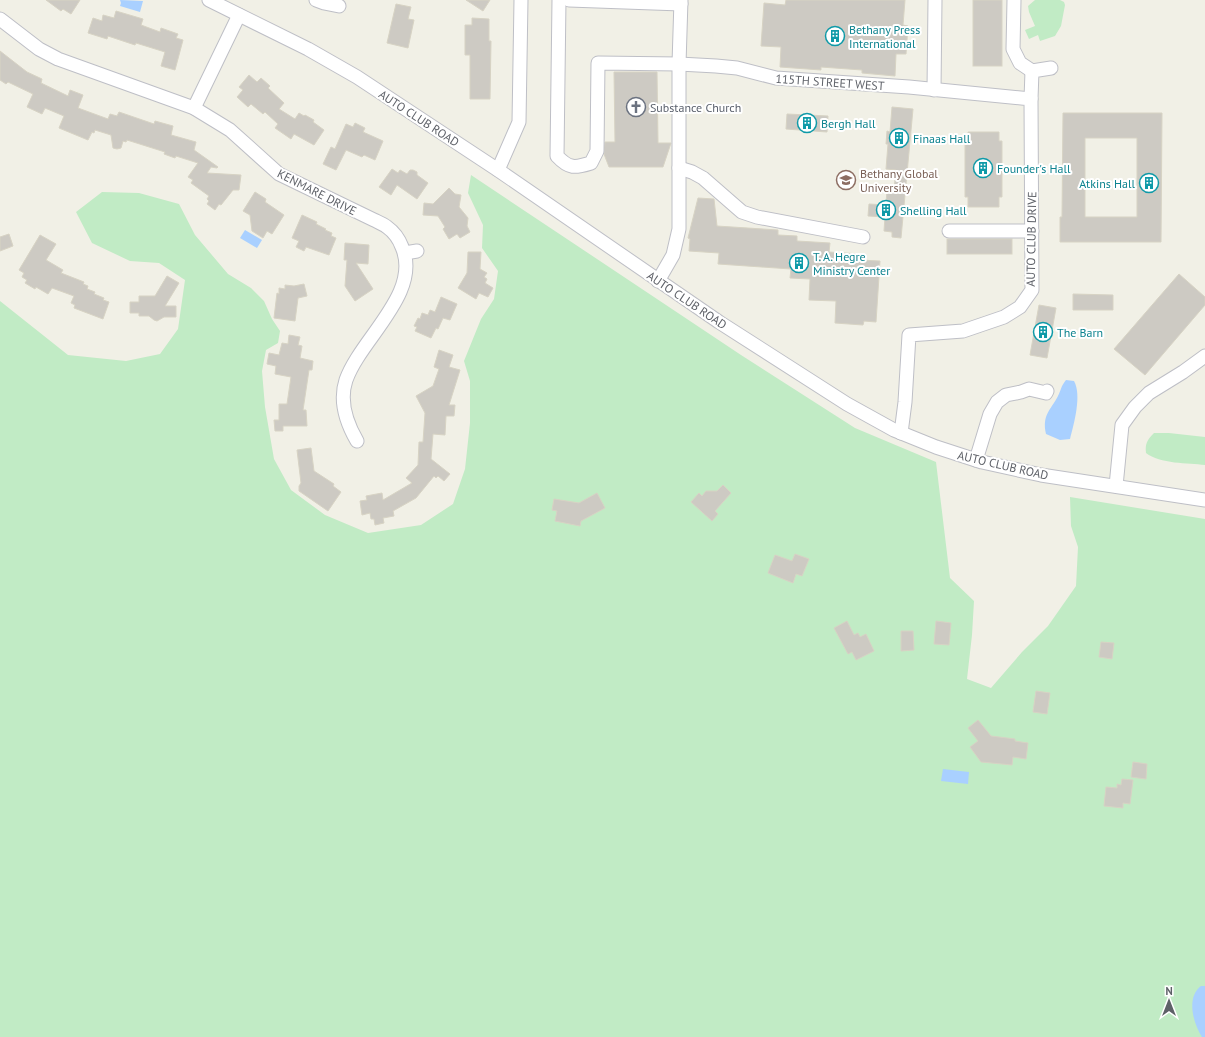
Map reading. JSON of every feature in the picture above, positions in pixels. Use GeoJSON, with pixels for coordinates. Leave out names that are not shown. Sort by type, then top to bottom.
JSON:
{"type":"FeatureCollection","features":[{"type":"Feature","properties":{"kind":"street","name":"AUTO CLUB ROAD"},"geometry":{"type":"LineString","coordinates":[[209,0],[308,49],[357,77],[498,170],[719,322],[847,404],[901,433],[936,447],[976,460],[1040,474],[1205,500]]}},
{"type":"Feature","properties":{"kind":"street"},"geometry":{"type":"LineString","coordinates":[[316,0],[339,6]]}},
{"type":"Feature","properties":{"kind":"street"},"geometry":{"type":"LineString","coordinates":[[498,170],[519,122],[521,0]]}},
{"type":"Feature","properties":{"kind":"street","name":"115TH STREET WEST"},"geometry":{"type":"LineString","coordinates":[[559,0],[557,156],[565,165],[577,167],[590,163],[597,151],[598,63],[679,64],[737,68],[776,78],[934,90]]}},
{"type":"Feature","properties":{"kind":"street"},"geometry":{"type":"LineString","coordinates":[[569,0],[681,2],[678,229],[673,255],[658,281]]}},
{"type":"Feature","properties":{"kind":"street"},"geometry":{"type":"LineString","coordinates":[[935,0],[934,90],[1031,99]]}},
{"type":"Feature","properties":{"kind":"street"},"geometry":{"type":"LineString","coordinates":[[1014,0],[1013,49],[1020,63],[1032,71],[1051,68]]}},
{"type":"Feature","properties":{"kind":"street"},"geometry":{"type":"LineString","coordinates":[[194,108],[239,16]]}},
{"type":"Feature","properties":{"kind":"street","name":"KENMARE DRIVE"},"geometry":{"type":"LineString","coordinates":[[0,19],[39,49],[58,59],[194,108],[230,130],[279,174],[388,228],[411,252],[404,284],[346,380],[343,396],[344,411],[348,426],[357,441]]}},
{"type":"Feature","properties":{"kind":"street","name":"AUTO CLUB DRIVE"},"geometry":{"type":"LineString","coordinates":[[901,433],[906,402],[909,335],[963,331],[1004,317],[1020,307],[1032,290],[1032,71]]}},
{"type":"Feature","properties":{"kind":"street"},"geometry":{"type":"LineString","coordinates":[[679,168],[692,172],[703,178],[742,212],[757,217],[863,237]]}},
{"type":"Feature","properties":{"kind":"street"},"geometry":{"type":"LineString","coordinates":[[949,231],[1032,231]]}},
{"type":"Feature","properties":{"kind":"street"},"geometry":{"type":"LineString","coordinates":[[1116,486],[1122,425],[1135,406],[1149,393],[1183,372],[1205,356]]}},
{"type":"Feature","properties":{"kind":"street"},"geometry":{"type":"LineString","coordinates":[[976,460],[990,414],[996,402],[1006,395],[1029,389],[1046,393],[1047,391]]}},
{"type":"Feature","properties":{"kind":"green space"},"geometry":{"type":"Polygon","coordinates":[[[1035,0],[1060,0],[1064,2],[1065,5],[1061,26],[1055,36],[1040,41],[1038,35],[1029,39],[1025,30],[1035,26],[1028,6],[1035,0]]]}},
{"type":"Feature","properties":{"kind":"green space"},"geometry":{"type":"Polygon","coordinates":[[[471,175],[741,355],[855,428],[936,462],[950,578],[974,601],[967,679],[991,688],[1022,652],[1048,626],[1076,586],[1078,547],[1071,526],[1070,497],[1205,519],[1205,1037],[0,1037],[0,301],[68,355],[126,361],[160,354],[178,329],[185,280],[159,263],[130,261],[92,243],[76,212],[102,192],[139,193],[179,204],[195,235],[228,274],[251,288],[264,301],[272,319],[280,331],[278,343],[266,350],[262,371],[265,407],[274,459],[291,490],[325,515],[368,533],[421,525],[453,504],[465,469],[470,423],[470,381],[464,361],[481,319],[494,299],[498,271],[482,248],[483,225],[468,193],[471,175]]]}},
{"type":"Feature","properties":{"kind":"green space"},"geometry":{"type":"Polygon","coordinates":[[[1154,433],[1205,437],[1205,465],[1166,461],[1152,457],[1146,453],[1146,447],[1147,442],[1154,433]]]}},
{"type":"Feature","properties":{"kind":"water"},"geometry":{"type":"Polygon","coordinates":[[[120,0],[143,1],[140,12],[120,6],[120,0]]]}},
{"type":"Feature","properties":{"kind":"water"},"geometry":{"type":"Polygon","coordinates":[[[245,230],[262,240],[257,248],[240,238],[245,230]]]}},
{"type":"Feature","properties":{"kind":"water"},"geometry":{"type":"Polygon","coordinates":[[[1066,380],[1074,381],[1077,402],[1070,439],[1060,440],[1046,434],[1045,422],[1066,380]]]}},
{"type":"Feature","properties":{"kind":"water"},"geometry":{"type":"Polygon","coordinates":[[[943,769],[969,772],[968,784],[941,781],[943,769]]]}},
{"type":"Feature","properties":{"kind":"water"},"geometry":{"type":"Polygon","coordinates":[[[1201,986],[1205,986],[1205,1037],[1202,1037],[1196,1025],[1192,1010],[1192,1003],[1196,991],[1201,986]]]}},
{"type":"Feature","properties":{"kind":"building"},"geometry":{"type":"Polygon","coordinates":[[[46,0],[80,0],[71,14],[63,9],[61,11],[46,0]]]}},
{"type":"Feature","properties":{"kind":"building"},"geometry":{"type":"Polygon","coordinates":[[[466,0],[490,0],[483,11],[466,0]]]}},
{"type":"Feature","properties":{"kind":"building","name":"Bethany Press International"},"geometry":{"type":"Polygon","coordinates":[[[786,0],[905,0],[903,25],[908,26],[906,54],[896,54],[895,76],[862,73],[862,70],[821,67],[821,70],[780,67],[781,47],[761,46],[764,3],[785,5],[786,0]]]}},
{"type":"Feature","properties":{"kind":"building"},"geometry":{"type":"Polygon","coordinates":[[[973,0],[1002,0],[1002,66],[973,66],[973,0]]]}},
{"type":"Feature","properties":{"kind":"building"},"geometry":{"type":"Polygon","coordinates":[[[396,4],[411,7],[408,19],[414,20],[408,48],[387,43],[396,4]]]}},
{"type":"Feature","properties":{"kind":"building"},"geometry":{"type":"Polygon","coordinates":[[[116,11],[143,19],[141,25],[160,32],[161,28],[178,34],[176,38],[183,40],[175,70],[161,66],[165,52],[136,43],[135,45],[108,36],[107,39],[88,33],[93,18],[102,21],[103,15],[114,18],[116,11]]]}},
{"type":"Feature","properties":{"kind":"building"},"geometry":{"type":"Polygon","coordinates":[[[472,18],[489,19],[489,41],[491,41],[490,99],[470,99],[470,55],[465,55],[465,25],[472,25],[472,18]]]}},
{"type":"Feature","properties":{"kind":"building"},"geometry":{"type":"Polygon","coordinates":[[[0,51],[27,72],[42,79],[41,83],[68,96],[70,90],[83,95],[78,108],[108,119],[110,114],[117,116],[119,112],[154,124],[155,121],[173,126],[171,135],[196,142],[194,150],[218,167],[211,167],[207,173],[241,175],[239,190],[233,190],[215,210],[207,204],[209,201],[207,199],[209,196],[191,183],[193,180],[188,177],[198,163],[176,156],[175,158],[164,154],[165,152],[127,140],[126,142],[123,141],[121,148],[113,148],[111,135],[95,130],[94,133],[92,132],[88,140],[59,128],[64,116],[45,108],[42,114],[27,107],[33,94],[8,82],[6,84],[0,80],[0,51]]]}},
{"type":"Feature","properties":{"kind":"building","name":"Substance Church"},"geometry":{"type":"Polygon","coordinates":[[[614,72],[657,72],[658,143],[671,143],[663,167],[609,167],[604,154],[605,142],[615,142],[614,72]]]}},
{"type":"Feature","properties":{"kind":"building"},"geometry":{"type":"Polygon","coordinates":[[[249,75],[257,82],[261,78],[270,86],[268,88],[284,103],[279,109],[295,119],[299,113],[304,116],[305,115],[314,120],[313,122],[324,130],[314,145],[294,134],[291,139],[275,128],[278,124],[265,112],[263,114],[251,104],[248,107],[237,97],[243,90],[239,87],[249,75]]]}},
{"type":"Feature","properties":{"kind":"building"},"geometry":{"type":"Polygon","coordinates":[[[892,107],[913,109],[901,238],[892,237],[892,232],[884,231],[885,217],[868,216],[869,204],[886,205],[887,188],[894,189],[896,170],[886,169],[888,144],[886,144],[887,131],[890,132],[892,107]]]}},
{"type":"Feature","properties":{"kind":"building"},"geometry":{"type":"Polygon","coordinates":[[[1063,113],[1162,113],[1161,242],[1060,242],[1060,217],[1062,217],[1063,113]],[[1085,138],[1085,217],[1137,217],[1137,138],[1085,138]]]}},
{"type":"Feature","properties":{"kind":"building","name":"Bergh Hall"},"geometry":{"type":"Polygon","coordinates":[[[787,114],[828,116],[827,132],[786,129],[787,114]]]}},
{"type":"Feature","properties":{"kind":"building"},"geometry":{"type":"Polygon","coordinates":[[[355,123],[365,128],[363,132],[383,141],[375,160],[364,155],[362,157],[346,150],[336,170],[323,164],[331,147],[335,149],[346,124],[353,127],[355,123]]]}},
{"type":"Feature","properties":{"kind":"building","name":"Founder's Hall"},"geometry":{"type":"Polygon","coordinates":[[[968,132],[999,132],[999,141],[1002,141],[1002,197],[999,197],[999,207],[968,207],[968,197],[965,197],[965,141],[968,141],[968,132]]]}},
{"type":"Feature","properties":{"kind":"building"},"geometry":{"type":"Polygon","coordinates":[[[392,169],[398,173],[400,170],[407,174],[410,170],[413,170],[428,183],[417,199],[397,185],[391,195],[379,187],[392,169]]]}},
{"type":"Feature","properties":{"kind":"building"},"geometry":{"type":"Polygon","coordinates":[[[449,188],[455,194],[461,195],[459,207],[468,218],[467,226],[470,232],[460,238],[457,234],[449,239],[443,229],[445,227],[438,216],[423,215],[424,203],[433,204],[449,188]]]}},
{"type":"Feature","properties":{"kind":"building"},"geometry":{"type":"Polygon","coordinates":[[[255,192],[266,199],[265,202],[284,215],[272,234],[267,231],[263,238],[252,231],[250,215],[243,211],[255,192]]]}},
{"type":"Feature","properties":{"kind":"building","name":"T. A. Hegre Ministry Center"},"geometry":{"type":"Polygon","coordinates":[[[698,198],[714,199],[717,226],[778,230],[778,235],[797,236],[797,241],[830,243],[829,252],[860,254],[859,260],[880,261],[876,322],[864,321],[863,325],[835,323],[836,301],[809,300],[810,279],[790,278],[791,269],[718,264],[719,253],[689,251],[690,239],[688,238],[698,198]]]}},
{"type":"Feature","properties":{"kind":"building"},"geometry":{"type":"Polygon","coordinates":[[[302,215],[317,222],[316,224],[332,233],[331,236],[336,238],[329,255],[306,247],[304,251],[296,247],[299,241],[292,238],[302,215]]]}},
{"type":"Feature","properties":{"kind":"building"},"geometry":{"type":"Polygon","coordinates":[[[9,234],[13,246],[0,251],[0,237],[9,234]]]}},
{"type":"Feature","properties":{"kind":"building"},"geometry":{"type":"Polygon","coordinates":[[[40,235],[56,244],[46,260],[63,270],[61,273],[84,282],[83,284],[88,286],[87,289],[95,292],[94,294],[109,302],[103,319],[74,308],[75,305],[71,303],[74,296],[52,288],[48,294],[25,283],[27,280],[22,277],[24,273],[19,270],[40,235]]]}},
{"type":"Feature","properties":{"kind":"building"},"geometry":{"type":"Polygon","coordinates":[[[947,239],[1012,239],[1012,254],[947,254],[947,239]]]}},
{"type":"Feature","properties":{"kind":"building"},"geometry":{"type":"Polygon","coordinates":[[[345,243],[369,245],[368,264],[356,263],[373,289],[355,301],[345,286],[347,260],[344,260],[345,243]]]}},
{"type":"Feature","properties":{"kind":"building"},"geometry":{"type":"Polygon","coordinates":[[[468,252],[481,252],[480,269],[487,273],[484,277],[487,279],[485,283],[493,288],[488,297],[479,293],[476,299],[458,288],[467,273],[468,252]]]}},
{"type":"Feature","properties":{"kind":"building"},"geometry":{"type":"Polygon","coordinates":[[[1179,274],[1205,297],[1205,305],[1145,375],[1114,349],[1179,274]]]}},
{"type":"Feature","properties":{"kind":"building"},"geometry":{"type":"Polygon","coordinates":[[[167,276],[179,283],[165,306],[176,306],[176,317],[164,317],[157,321],[149,316],[139,316],[139,313],[130,313],[130,302],[139,302],[139,296],[155,296],[167,276]]]}},
{"type":"Feature","properties":{"kind":"building"},"geometry":{"type":"Polygon","coordinates":[[[304,284],[307,296],[298,298],[295,321],[274,318],[279,288],[285,289],[285,285],[294,286],[304,284]]]}},
{"type":"Feature","properties":{"kind":"building"},"geometry":{"type":"Polygon","coordinates":[[[1073,294],[1113,295],[1113,310],[1073,310],[1073,294]]]}},
{"type":"Feature","properties":{"kind":"building"},"geometry":{"type":"Polygon","coordinates":[[[441,297],[457,304],[450,320],[443,318],[438,329],[436,328],[431,338],[415,331],[417,327],[414,326],[418,318],[420,319],[422,313],[428,315],[430,310],[435,312],[441,297]]]}},
{"type":"Feature","properties":{"kind":"building","name":"The Barn"},"geometry":{"type":"Polygon","coordinates":[[[1039,305],[1056,308],[1047,358],[1030,355],[1039,305]]]}},
{"type":"Feature","properties":{"kind":"building"},"geometry":{"type":"Polygon","coordinates":[[[289,335],[300,337],[298,345],[302,346],[300,358],[313,361],[312,370],[309,370],[303,410],[306,410],[307,426],[283,426],[283,431],[275,431],[274,420],[279,420],[279,404],[287,404],[291,377],[275,374],[276,366],[267,364],[269,353],[279,355],[282,343],[288,344],[289,335]]]}},
{"type":"Feature","properties":{"kind":"building"},"geometry":{"type":"Polygon","coordinates":[[[439,350],[453,355],[449,367],[460,370],[449,405],[455,405],[454,416],[446,416],[445,435],[433,434],[431,459],[450,474],[444,481],[438,476],[436,478],[434,476],[416,498],[393,511],[394,516],[383,518],[384,523],[375,525],[374,519],[371,519],[370,513],[362,515],[360,501],[367,500],[366,496],[382,493],[383,500],[412,483],[406,478],[418,465],[419,442],[423,442],[425,413],[416,396],[433,386],[439,369],[434,367],[439,350]]]}},
{"type":"Feature","properties":{"kind":"building"},"geometry":{"type":"Polygon","coordinates":[[[311,448],[314,471],[334,484],[333,486],[341,492],[328,511],[299,491],[299,486],[301,483],[297,450],[311,448]]]}},
{"type":"Feature","properties":{"kind":"building"},"geometry":{"type":"Polygon","coordinates":[[[723,485],[731,493],[715,511],[718,514],[712,521],[691,502],[699,493],[702,496],[706,491],[717,491],[723,485]]]}},
{"type":"Feature","properties":{"kind":"building"},"geometry":{"type":"Polygon","coordinates":[[[597,493],[605,508],[581,521],[580,526],[555,521],[557,511],[552,510],[554,499],[579,503],[597,493]]]}},
{"type":"Feature","properties":{"kind":"building"},"geometry":{"type":"Polygon","coordinates":[[[795,554],[809,559],[802,576],[796,574],[793,583],[768,573],[775,555],[792,561],[795,554]]]}},
{"type":"Feature","properties":{"kind":"building"},"geometry":{"type":"Polygon","coordinates":[[[847,621],[854,635],[858,633],[860,637],[866,634],[874,651],[856,660],[852,652],[848,654],[834,628],[847,621]]]}},
{"type":"Feature","properties":{"kind":"building"},"geometry":{"type":"Polygon","coordinates":[[[936,621],[951,623],[949,645],[934,644],[936,621]]]}},
{"type":"Feature","properties":{"kind":"building"},"geometry":{"type":"Polygon","coordinates":[[[901,631],[913,631],[914,650],[901,651],[901,631]]]}},
{"type":"Feature","properties":{"kind":"building"},"geometry":{"type":"Polygon","coordinates":[[[1101,642],[1114,643],[1112,659],[1099,657],[1101,642]]]}},
{"type":"Feature","properties":{"kind":"building"},"geometry":{"type":"Polygon","coordinates":[[[1036,691],[1050,693],[1047,714],[1033,712],[1036,691]]]}},
{"type":"Feature","properties":{"kind":"building"},"geometry":{"type":"Polygon","coordinates":[[[978,720],[991,736],[1015,739],[1015,741],[1028,743],[1026,759],[1013,757],[1012,765],[981,762],[970,747],[978,741],[968,728],[978,720]]]}},
{"type":"Feature","properties":{"kind":"building"},"geometry":{"type":"Polygon","coordinates":[[[1133,762],[1147,764],[1146,779],[1131,777],[1133,762]]]}},
{"type":"Feature","properties":{"kind":"building"},"geometry":{"type":"Polygon","coordinates":[[[1122,779],[1133,780],[1130,804],[1123,803],[1123,808],[1104,806],[1106,787],[1117,788],[1117,784],[1121,785],[1122,779]]]}},
{"type":"Feature","properties":{"kind":"place","name":"Bethany Press International"},"geometry":{"type":"Point","coordinates":[835,36]}},
{"type":"Feature","properties":{"kind":"place","name":"Substance Church"},"geometry":{"type":"Point","coordinates":[636,107]}},
{"type":"Feature","properties":{"kind":"place","name":"Bergh Hall"},"geometry":{"type":"Point","coordinates":[807,123]}},
{"type":"Feature","properties":{"kind":"place","name":"Finaas Hall"},"geometry":{"type":"Point","coordinates":[899,138]}},
{"type":"Feature","properties":{"kind":"place","name":"Founder's Hall"},"geometry":{"type":"Point","coordinates":[983,168]}},
{"type":"Feature","properties":{"kind":"place","name":"Bethany Global University"},"geometry":{"type":"Point","coordinates":[846,180]}},
{"type":"Feature","properties":{"kind":"place","name":"Atkins Hall"},"geometry":{"type":"Point","coordinates":[1149,183]}},
{"type":"Feature","properties":{"kind":"place","name":"Shelling Hall"},"geometry":{"type":"Point","coordinates":[886,210]}},
{"type":"Feature","properties":{"kind":"place","name":"T. A. Hegre Ministry Center"},"geometry":{"type":"Point","coordinates":[799,263]}},
{"type":"Feature","properties":{"kind":"place","name":"The Barn"},"geometry":{"type":"Point","coordinates":[1043,332]}}]}
